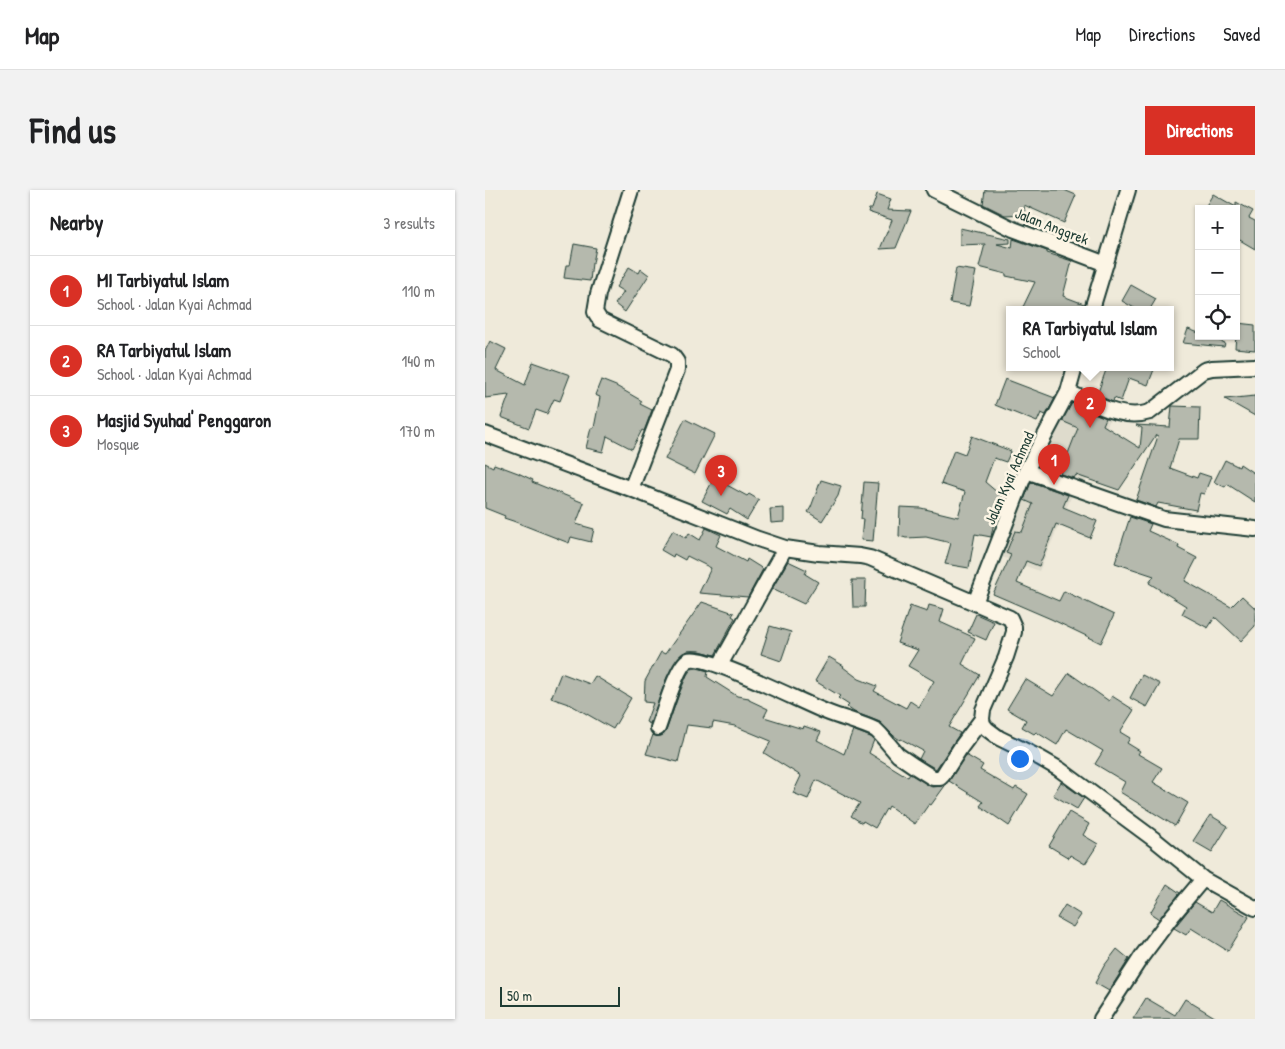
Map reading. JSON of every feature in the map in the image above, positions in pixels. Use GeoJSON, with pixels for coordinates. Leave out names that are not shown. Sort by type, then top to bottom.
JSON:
{"type":"FeatureCollection","features":[{"type":"Feature","properties":{"kind":"street"},"geometry":{"type":"LineString","coordinates":[[631,190],[598,294],[595,312],[600,320],[672,355],[677,362],[677,370],[631,489]]}},
{"type":"Feature","properties":{"kind":"street","name":"Jalan Anggrek"},"geometry":{"type":"LineString","coordinates":[[934,190],[1013,229],[1106,264]]}},
{"type":"Feature","properties":{"kind":"street"},"geometry":{"type":"LineString","coordinates":[[1093,306],[1128,190]]}},
{"type":"Feature","properties":{"kind":"street"},"geometry":{"type":"LineString","coordinates":[[1068,392],[1120,414],[1141,415],[1150,412],[1204,370],[1255,366]]}},
{"type":"Feature","properties":{"kind":"street","name":"Jalan Kyai Achmad"},"geometry":{"type":"LineString","coordinates":[[975,604],[1026,471],[1068,392],[1074,371]]}},
{"type":"Feature","properties":{"kind":"street"},"geometry":{"type":"LineString","coordinates":[[485,434],[785,548],[870,558],[1010,618],[1014,632],[983,710],[983,724],[987,729],[999,738],[1059,769],[1155,840],[1203,879],[1255,908]]}},
{"type":"Feature","properties":{"kind":"street"},"geometry":{"type":"LineString","coordinates":[[1026,471],[1164,519],[1255,529]]}},
{"type":"Feature","properties":{"kind":"street"},"geometry":{"type":"LineString","coordinates":[[720,665],[785,548]]}},
{"type":"Feature","properties":{"kind":"street"},"geometry":{"type":"LineString","coordinates":[[658,728],[676,676],[683,664],[695,658],[720,665],[829,713],[876,730],[898,755],[937,779],[943,775],[982,719]]}},
{"type":"Feature","properties":{"kind":"street"},"geometry":{"type":"LineString","coordinates":[[1101,1019],[1141,956],[1203,879]]}},
{"type":"Feature","properties":{"kind":"shaded area"},"geometry":{"type":"Polygon","coordinates":[[[1068,395],[1112,413],[1086,482],[1075,488],[1039,571],[997,555],[1068,395]]]}},
{"type":"Feature","properties":{"kind":"building"},"geometry":{"type":"Polygon","coordinates":[[[985,190],[1064,190],[1076,195],[1064,223],[1024,205],[1025,214],[1005,215],[983,204],[985,190]]]}},
{"type":"Feature","properties":{"kind":"building"},"geometry":{"type":"Polygon","coordinates":[[[877,194],[891,199],[887,210],[911,211],[896,248],[880,249],[892,220],[868,212],[869,209],[872,209],[877,194]]]}},
{"type":"Feature","properties":{"kind":"building"},"geometry":{"type":"Polygon","coordinates":[[[1213,194],[1232,205],[1206,205],[1213,194]]]}},
{"type":"Feature","properties":{"kind":"building"},"geometry":{"type":"Polygon","coordinates":[[[1236,202],[1253,211],[1249,218],[1255,221],[1255,249],[1240,240],[1240,205],[1236,205],[1236,202]]]}},
{"type":"Feature","properties":{"kind":"building"},"geometry":{"type":"Polygon","coordinates":[[[960,228],[1010,239],[1010,243],[997,244],[1012,248],[1013,239],[1072,261],[1063,296],[1084,304],[1084,306],[1023,306],[1035,282],[1006,276],[1006,274],[979,267],[985,244],[960,245],[960,228]]]}},
{"type":"Feature","properties":{"kind":"building"},"geometry":{"type":"Polygon","coordinates":[[[574,244],[596,248],[590,281],[564,278],[566,265],[570,265],[574,244]]]}},
{"type":"Feature","properties":{"kind":"building"},"geometry":{"type":"Polygon","coordinates":[[[629,267],[639,273],[641,269],[649,275],[625,312],[615,304],[624,292],[616,287],[629,267]]]}},
{"type":"Feature","properties":{"kind":"building"},"geometry":{"type":"Polygon","coordinates":[[[956,268],[976,271],[969,306],[950,303],[956,268]]]}},
{"type":"Feature","properties":{"kind":"building"},"geometry":{"type":"Polygon","coordinates":[[[1131,285],[1156,299],[1152,306],[1131,306],[1122,301],[1131,285]]]}},
{"type":"Feature","properties":{"kind":"building"},"geometry":{"type":"Polygon","coordinates":[[[1240,323],[1255,325],[1255,350],[1235,348],[1236,340],[1240,340],[1240,323]]]}},
{"type":"Feature","properties":{"kind":"building"},"geometry":{"type":"Polygon","coordinates":[[[1188,329],[1195,332],[1195,340],[1217,340],[1225,343],[1224,347],[1183,343],[1188,329]]]}},
{"type":"Feature","properties":{"kind":"building"},"geometry":{"type":"Polygon","coordinates":[[[490,341],[506,349],[496,370],[525,385],[533,362],[570,375],[560,401],[554,399],[547,414],[536,410],[529,428],[501,417],[509,395],[485,398],[485,351],[490,341]]]}},
{"type":"Feature","properties":{"kind":"building"},"geometry":{"type":"Polygon","coordinates":[[[1106,371],[1153,371],[1148,385],[1129,378],[1121,401],[1114,398],[1113,402],[1097,395],[1106,371]]]}},
{"type":"Feature","properties":{"kind":"building"},"geometry":{"type":"Polygon","coordinates":[[[1005,379],[1055,398],[1046,415],[1041,413],[1037,422],[995,405],[1005,379]]]}},
{"type":"Feature","properties":{"kind":"building"},"geometry":{"type":"Polygon","coordinates":[[[601,380],[642,401],[640,404],[652,410],[644,431],[642,430],[632,449],[607,436],[603,452],[586,448],[591,428],[594,428],[600,397],[595,395],[601,380]]]}},
{"type":"Feature","properties":{"kind":"building"},"geometry":{"type":"Polygon","coordinates":[[[1255,396],[1255,416],[1225,399],[1255,396]]]}},
{"type":"Feature","properties":{"kind":"building"},"geometry":{"type":"Polygon","coordinates":[[[1072,403],[1106,418],[1103,425],[1140,448],[1142,428],[1136,425],[1170,427],[1172,406],[1200,407],[1199,439],[1179,439],[1170,468],[1197,478],[1199,473],[1211,477],[1204,494],[1200,493],[1196,510],[1158,503],[1156,507],[1136,500],[1158,436],[1156,435],[1119,490],[1076,475],[1074,478],[1060,474],[1078,428],[1062,421],[1072,403]]]}},
{"type":"Feature","properties":{"kind":"building"},"geometry":{"type":"Polygon","coordinates":[[[685,419],[715,434],[695,474],[665,459],[685,419]]]}},
{"type":"Feature","properties":{"kind":"building"},"geometry":{"type":"Polygon","coordinates":[[[972,436],[1011,451],[1006,462],[994,458],[985,482],[1005,499],[997,508],[991,537],[975,534],[969,568],[945,564],[951,543],[926,537],[906,538],[899,536],[900,507],[921,508],[958,517],[965,492],[941,484],[954,450],[965,454],[972,436]]]}},
{"type":"Feature","properties":{"kind":"building"},"geometry":{"type":"Polygon","coordinates":[[[1225,460],[1239,467],[1240,464],[1255,474],[1255,502],[1227,484],[1225,487],[1214,482],[1225,460]]]}},
{"type":"Feature","properties":{"kind":"building"},"geometry":{"type":"Polygon","coordinates":[[[485,463],[493,467],[494,464],[518,473],[533,480],[532,482],[584,503],[576,524],[594,529],[591,542],[571,537],[569,543],[504,518],[505,516],[485,508],[485,463]]]}},
{"type":"Feature","properties":{"kind":"building"},"geometry":{"type":"Polygon","coordinates":[[[714,478],[747,496],[749,494],[759,500],[747,520],[730,509],[727,514],[702,501],[714,478]]]}},
{"type":"Feature","properties":{"kind":"building"},"geometry":{"type":"Polygon","coordinates":[[[821,480],[841,486],[838,496],[822,521],[808,512],[821,480]]]}},
{"type":"Feature","properties":{"kind":"building"},"geometry":{"type":"Polygon","coordinates":[[[864,482],[878,483],[873,541],[861,540],[864,482]]]}},
{"type":"Feature","properties":{"kind":"building"},"geometry":{"type":"Polygon","coordinates":[[[1031,482],[1068,495],[1063,507],[1097,521],[1090,538],[1056,524],[1039,566],[1026,561],[1017,583],[1059,601],[1064,591],[1114,615],[1101,643],[993,594],[1011,555],[1006,553],[1015,531],[1022,532],[1033,504],[1024,500],[1031,482]]]}},
{"type":"Feature","properties":{"kind":"building"},"geometry":{"type":"Polygon","coordinates":[[[784,508],[784,522],[771,523],[770,509],[784,508]]]}},
{"type":"Feature","properties":{"kind":"building"},"geometry":{"type":"Polygon","coordinates":[[[1130,517],[1151,524],[1148,531],[1179,545],[1178,548],[1197,558],[1185,581],[1231,607],[1242,596],[1255,608],[1255,626],[1241,641],[1215,617],[1208,628],[1182,614],[1186,606],[1149,583],[1154,576],[1115,563],[1130,517]]]}},
{"type":"Feature","properties":{"kind":"building"},"geometry":{"type":"Polygon","coordinates":[[[706,528],[721,535],[716,546],[746,562],[747,559],[763,569],[748,597],[699,593],[711,568],[687,556],[685,560],[674,554],[673,557],[661,550],[673,530],[686,538],[689,533],[700,540],[706,528]]]}},
{"type":"Feature","properties":{"kind":"building"},"geometry":{"type":"Polygon","coordinates":[[[788,561],[807,570],[805,574],[818,582],[804,604],[772,589],[788,561]]]}},
{"type":"Feature","properties":{"kind":"building"},"geometry":{"type":"Polygon","coordinates":[[[852,580],[866,580],[865,607],[853,607],[852,580]]]}},
{"type":"Feature","properties":{"kind":"building"},"geometry":{"type":"Polygon","coordinates":[[[702,602],[734,613],[732,616],[735,618],[715,655],[700,651],[688,651],[678,658],[667,677],[650,724],[646,722],[653,703],[644,702],[645,681],[661,652],[665,654],[702,602]]]}},
{"type":"Feature","properties":{"kind":"building"},"geometry":{"type":"Polygon","coordinates":[[[929,605],[944,609],[940,622],[975,638],[962,664],[980,675],[949,727],[960,733],[936,769],[919,759],[923,751],[894,736],[880,722],[854,712],[847,707],[849,705],[838,698],[840,696],[815,681],[829,657],[844,666],[859,679],[877,686],[874,691],[906,708],[910,701],[919,707],[934,681],[908,666],[918,650],[897,643],[910,606],[927,612],[929,605]]]}},
{"type":"Feature","properties":{"kind":"building"},"geometry":{"type":"Polygon","coordinates":[[[976,614],[994,622],[986,640],[968,632],[976,614]]]}},
{"type":"Feature","properties":{"kind":"building"},"geometry":{"type":"Polygon","coordinates":[[[770,626],[791,632],[781,661],[761,654],[770,626]]]}},
{"type":"Feature","properties":{"kind":"building"},"geometry":{"type":"Polygon","coordinates":[[[697,668],[708,671],[707,677],[737,696],[749,698],[749,700],[768,709],[764,717],[803,729],[804,726],[821,732],[817,740],[844,754],[853,730],[874,740],[869,753],[908,777],[910,774],[932,787],[943,786],[947,783],[915,824],[889,806],[875,828],[851,816],[860,803],[816,780],[808,799],[793,793],[801,776],[764,753],[771,741],[735,726],[713,722],[712,728],[687,725],[678,762],[646,754],[653,735],[660,736],[666,731],[687,675],[691,669],[697,668]]]}},
{"type":"Feature","properties":{"kind":"building"},"geometry":{"type":"Polygon","coordinates":[[[561,673],[590,684],[595,676],[631,698],[613,729],[571,705],[551,698],[561,673]]]}},
{"type":"Feature","properties":{"kind":"building"},"geometry":{"type":"Polygon","coordinates":[[[1069,673],[1109,701],[1112,696],[1134,710],[1120,732],[1130,738],[1127,743],[1140,751],[1138,754],[1162,768],[1153,782],[1188,803],[1175,826],[1120,792],[1125,782],[1095,764],[1103,751],[1066,729],[1057,745],[1036,732],[1034,734],[1022,727],[1026,720],[1007,709],[1025,679],[1053,696],[1069,673]]]}},
{"type":"Feature","properties":{"kind":"building"},"geometry":{"type":"Polygon","coordinates":[[[1142,675],[1160,684],[1147,707],[1130,698],[1142,675]]]}},
{"type":"Feature","properties":{"kind":"building"},"geometry":{"type":"Polygon","coordinates":[[[966,755],[983,765],[980,770],[1014,790],[1016,787],[1028,794],[1009,826],[980,806],[983,802],[949,781],[966,755]]]}},
{"type":"Feature","properties":{"kind":"building"},"geometry":{"type":"Polygon","coordinates":[[[1061,782],[1084,798],[1077,809],[1053,795],[1061,782]]]}},
{"type":"Feature","properties":{"kind":"building"},"geometry":{"type":"Polygon","coordinates":[[[1069,812],[1089,824],[1083,835],[1098,844],[1085,864],[1070,855],[1069,858],[1049,846],[1069,812]]]}},
{"type":"Feature","properties":{"kind":"building"},"geometry":{"type":"Polygon","coordinates":[[[1210,815],[1228,826],[1212,852],[1193,841],[1210,815]]]}},
{"type":"Feature","properties":{"kind":"building"},"geometry":{"type":"Polygon","coordinates":[[[1167,884],[1180,893],[1159,919],[1150,913],[1167,884]]]}},
{"type":"Feature","properties":{"kind":"building"},"geometry":{"type":"Polygon","coordinates":[[[1219,900],[1249,917],[1228,951],[1191,928],[1186,935],[1174,928],[1195,902],[1212,912],[1219,900]]]}},
{"type":"Feature","properties":{"kind":"building"},"geometry":{"type":"Polygon","coordinates":[[[1065,905],[1081,915],[1073,927],[1057,918],[1065,905]]]}},
{"type":"Feature","properties":{"kind":"building"},"geometry":{"type":"Polygon","coordinates":[[[1117,949],[1129,959],[1109,991],[1095,983],[1104,966],[1117,949]]]}},
{"type":"Feature","properties":{"kind":"building"},"geometry":{"type":"Polygon","coordinates":[[[1146,998],[1175,1015],[1185,999],[1218,1019],[1133,1019],[1146,998]]]}},
{"type":"Feature","properties":{"kind":"place","name":"RA Tarbiyatul Islam"},"geometry":{"type":"Point","coordinates":[1090,428]}},
{"type":"Feature","properties":{"kind":"place","name":"MI Tarbiyatul Islam"},"geometry":{"type":"Point","coordinates":[1054,485]}},
{"type":"Feature","properties":{"kind":"place","name":"Masjid Syuhad' Penggaron"},"geometry":{"type":"Point","coordinates":[721,496]}}]}
